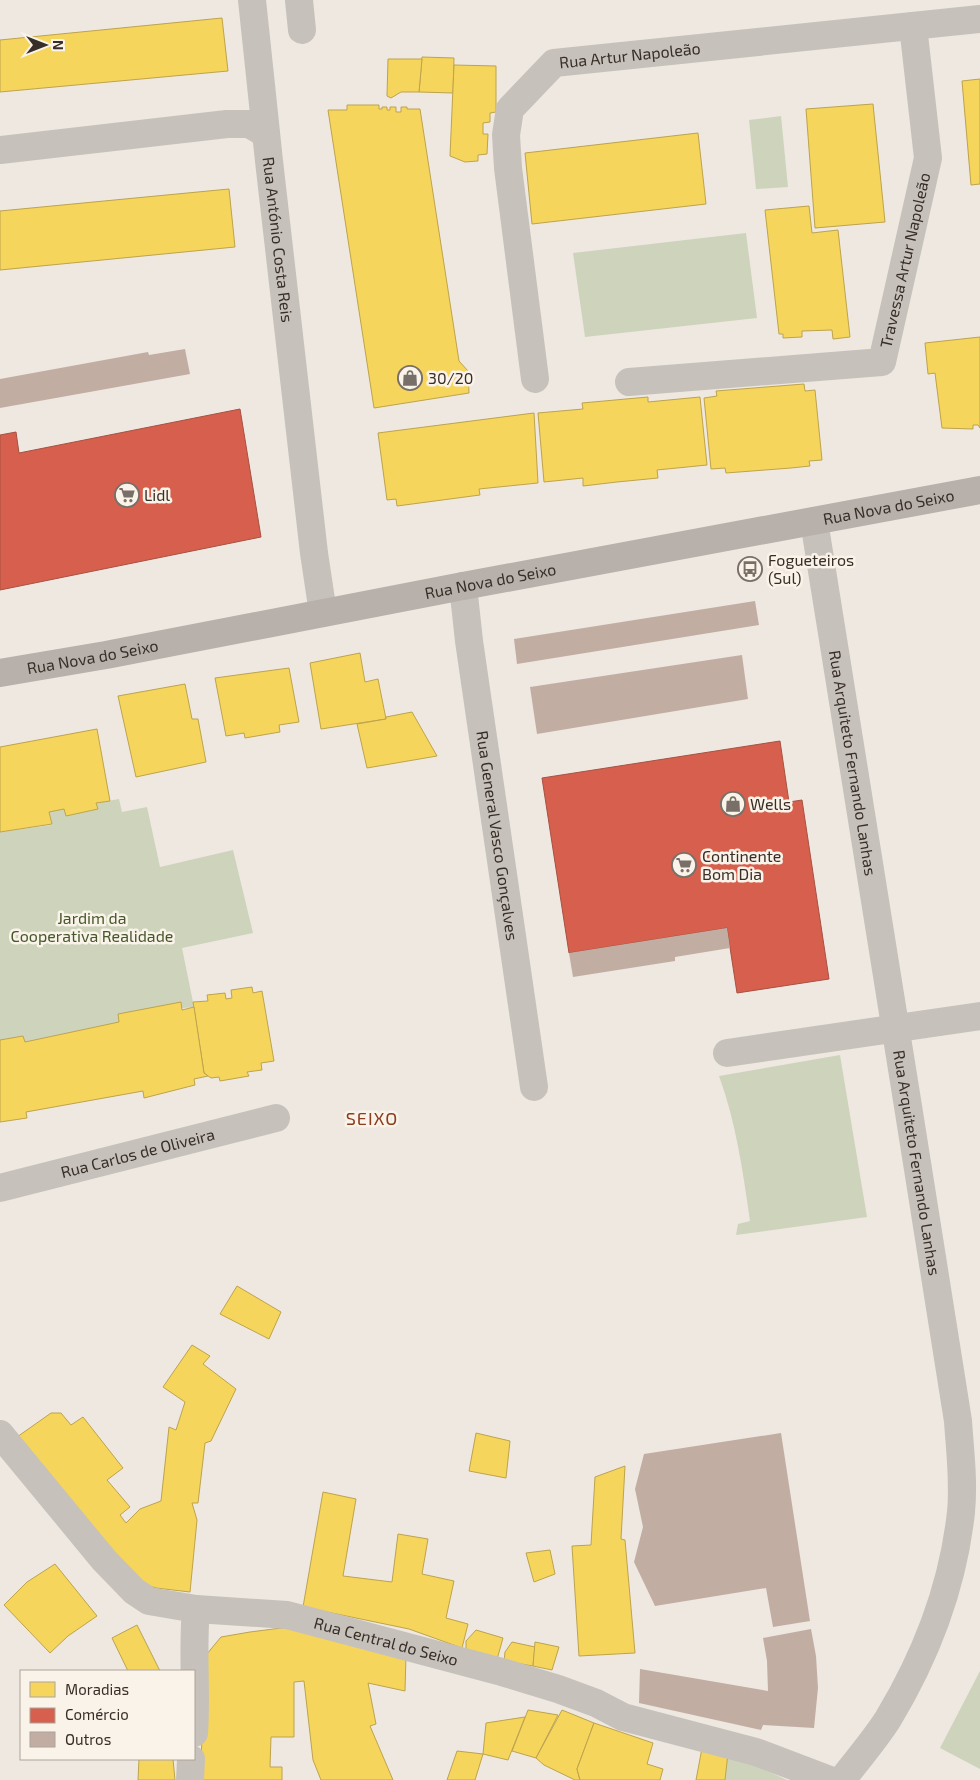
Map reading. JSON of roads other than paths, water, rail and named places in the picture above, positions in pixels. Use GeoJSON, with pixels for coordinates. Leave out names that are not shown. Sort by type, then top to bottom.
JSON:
{"type":"FeatureCollection","features":[{"type":"Feature","properties":{"kind":"main road","name":"Rua Nova do Seixo"},"geometry":{"type":"LineString","coordinates":[[0,673],[106,655],[462,586],[980,490]]}},
{"type":"Feature","properties":{"kind":"street"},"geometry":{"type":"LineString","coordinates":[[252,0],[266,134]]}},
{"type":"Feature","properties":{"kind":"street"},"geometry":{"type":"LineString","coordinates":[[299,0],[302,30]]}},
{"type":"Feature","properties":{"kind":"street","name":"Rua Artur Napoleão"},"geometry":{"type":"LineString","coordinates":[[535,379],[508,168],[506,135],[510,109],[554,64],[980,19]]}},
{"type":"Feature","properties":{"kind":"street","name":"Travessa Artur Napoleão"},"geometry":{"type":"LineString","coordinates":[[629,382],[882,362],[928,158],[913,26]]}},
{"type":"Feature","properties":{"kind":"street","name":"Rua António Costa Reis"},"geometry":{"type":"LineString","coordinates":[[0,150],[227,124],[249,124],[266,134],[314,553],[323,613]]}},
{"type":"Feature","properties":{"kind":"street","name":"Rua Arquiteto Fernando Lanhas"},"geometry":{"type":"LineString","coordinates":[[814,522],[958,1421],[962,1474],[961,1511],[955,1556],[945,1597],[932,1630],[887,1719],[842,1780]]}},
{"type":"Feature","properties":{"kind":"street","name":"Rua General Vasco Gonçalves"},"geometry":{"type":"LineString","coordinates":[[462,586],[534,1086]]}},
{"type":"Feature","properties":{"kind":"street"},"geometry":{"type":"LineString","coordinates":[[727,1054],[980,1016]]}},
{"type":"Feature","properties":{"kind":"street","name":"Rua Carlos de Oliveira"},"geometry":{"type":"LineString","coordinates":[[0,1188],[276,1118]]}},
{"type":"Feature","properties":{"kind":"street","name":"Rua Central do Seixo"},"geometry":{"type":"LineString","coordinates":[[0,1434],[104,1560],[134,1591],[150,1601],[196,1609],[287,1615],[502,1672],[568,1692],[596,1703],[623,1717],[756,1752],[830,1780]]}},
{"type":"Feature","properties":{"kind":"street"},"geometry":{"type":"LineString","coordinates":[[194,1670],[196,1609]]}},
{"type":"Feature","properties":{"kind":"street"},"geometry":{"type":"LineString","coordinates":[[190,1780],[192,1760]]}},
{"type":"Feature","properties":{"kind":"place","name":"30/20"},"geometry":{"type":"Point","coordinates":[410,378]}},
{"type":"Feature","properties":{"kind":"place","name":"Lidl"},"geometry":{"type":"Point","coordinates":[127,495]}},
{"type":"Feature","properties":{"kind":"place","name":"Fogueteiros (Sul)"},"geometry":{"type":"Point","coordinates":[750,569]}},
{"type":"Feature","properties":{"kind":"place","name":"Wells"},"geometry":{"type":"Point","coordinates":[733,804]}},
{"type":"Feature","properties":{"kind":"place","name":"Continente Bom Dia"},"geometry":{"type":"Point","coordinates":[684,865]}},
{"type":"Feature","properties":{"kind":"district","name":"SEIXO"},"geometry":{"type":"Point","coordinates":[372,1119]}},
{"type":"Feature","properties":{"kind":"park label","name":"Jardim da Cooperativa Realidade"},"geometry":{"type":"Point","coordinates":[92,927]}}]}
